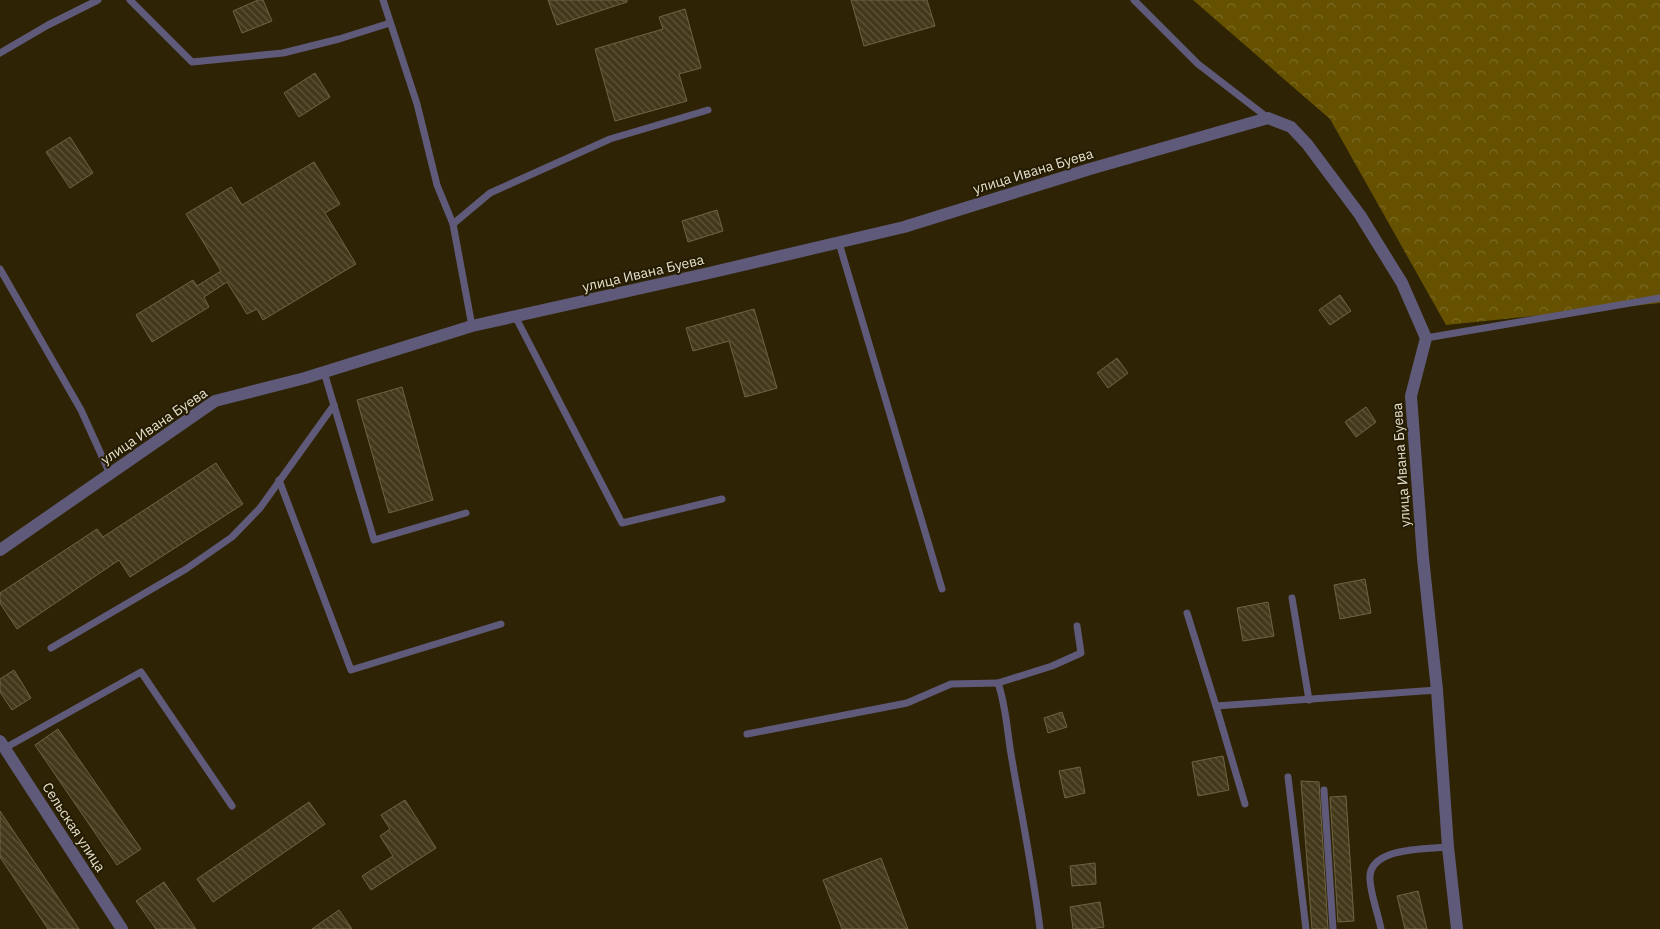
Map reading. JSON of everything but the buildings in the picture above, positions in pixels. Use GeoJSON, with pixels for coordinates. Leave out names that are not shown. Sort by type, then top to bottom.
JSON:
{"type":"FeatureCollection","features":[{"type":"Feature","properties":{"kind":"street","name":"улица Ивана Буева"},"geometry":{"type":"LineString","coordinates":[[0,550],[215,401],[324,372],[472,326],[709,274],[904,228],[1090,169],[1268,118]]}},
{"type":"Feature","properties":{"kind":"street"},"geometry":{"type":"LineString","coordinates":[[1268,118],[1291,127],[1307,144],[1360,215],[1402,283],[1426,338]]}},
{"type":"Feature","properties":{"kind":"street","name":"улица Ивана Буева"},"geometry":{"type":"LineString","coordinates":[[1426,338],[1411,396],[1423,558],[1437,690],[1448,847],[1457,929]]}},
{"type":"Feature","properties":{"kind":"street","name":"Сельская улица"},"geometry":{"type":"LineString","coordinates":[[2,744],[122,929]]}},
{"type":"Feature","properties":{"kind":"lane"},"geometry":{"type":"LineString","coordinates":[[0,53],[48,24],[98,0]]}},
{"type":"Feature","properties":{"kind":"lane"},"geometry":{"type":"LineString","coordinates":[[130,0],[192,62],[283,53],[339,39],[390,23]]}},
{"type":"Feature","properties":{"kind":"lane"},"geometry":{"type":"LineString","coordinates":[[383,0],[417,104],[437,185],[453,224],[472,326]]}},
{"type":"Feature","properties":{"kind":"lane"},"geometry":{"type":"LineString","coordinates":[[1134,0],[1198,64],[1268,118]]}},
{"type":"Feature","properties":{"kind":"lane"},"geometry":{"type":"LineString","coordinates":[[453,224],[490,193],[610,139],[708,110]]}},
{"type":"Feature","properties":{"kind":"lane"},"geometry":{"type":"LineString","coordinates":[[839,243],[942,589]]}},
{"type":"Feature","properties":{"kind":"lane"},"geometry":{"type":"LineString","coordinates":[[0,269],[81,410],[110,474]]}},
{"type":"Feature","properties":{"kind":"lane"},"geometry":{"type":"LineString","coordinates":[[1426,338],[1660,298]]}},
{"type":"Feature","properties":{"kind":"lane"},"geometry":{"type":"LineString","coordinates":[[515,316],[622,523],[722,499]]}},
{"type":"Feature","properties":{"kind":"lane"},"geometry":{"type":"LineString","coordinates":[[324,372],[374,540],[466,512]]}},
{"type":"Feature","properties":{"kind":"lane"},"geometry":{"type":"LineString","coordinates":[[51,648],[186,569],[232,537],[260,508],[334,405]]}},
{"type":"Feature","properties":{"kind":"lane"},"geometry":{"type":"LineString","coordinates":[[279,480],[351,670],[501,624]]}},
{"type":"Feature","properties":{"kind":"lane"},"geometry":{"type":"LineString","coordinates":[[1292,598],[1309,700]]}},
{"type":"Feature","properties":{"kind":"lane"},"geometry":{"type":"LineString","coordinates":[[1186,613],[1245,804]]}},
{"type":"Feature","properties":{"kind":"lane"},"geometry":{"type":"LineString","coordinates":[[747,734],[907,703],[951,684],[998,683],[1052,666],[1081,653],[1077,626]]}},
{"type":"Feature","properties":{"kind":"lane"},"geometry":{"type":"LineString","coordinates":[[2,744],[141,672],[232,806]]}},
{"type":"Feature","properties":{"kind":"lane"},"geometry":{"type":"LineString","coordinates":[[998,683],[1003,699],[1011,754],[1024,819],[1040,929]]}},
{"type":"Feature","properties":{"kind":"lane"},"geometry":{"type":"LineString","coordinates":[[1216,706],[1437,690]]}},
{"type":"Feature","properties":{"kind":"lane"},"geometry":{"type":"LineString","coordinates":[[1288,778],[1306,929]]}},
{"type":"Feature","properties":{"kind":"lane"},"geometry":{"type":"LineString","coordinates":[[1324,790],[1333,929]]}},
{"type":"Feature","properties":{"kind":"lane"},"geometry":{"type":"LineString","coordinates":[[1381,929],[1369,878],[1373,867],[1381,858],[1395,852],[1448,847]]}},
{"type":"Feature","properties":{"kind":"green space"},"geometry":{"type":"Polygon","coordinates":[[[1193,0],[1660,0],[1660,303],[1446,325],[1330,119],[1193,0]]]}}]}
